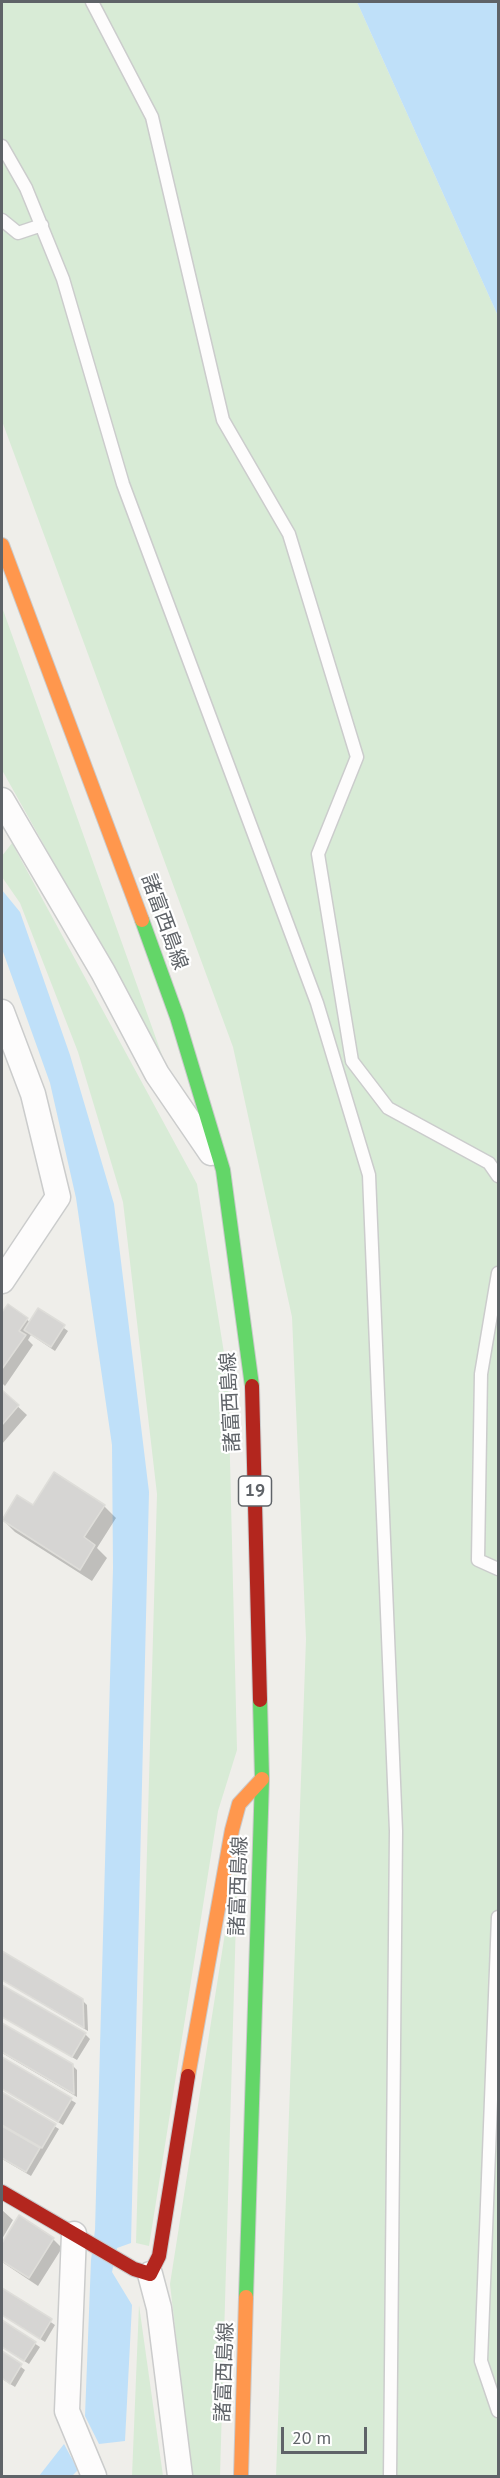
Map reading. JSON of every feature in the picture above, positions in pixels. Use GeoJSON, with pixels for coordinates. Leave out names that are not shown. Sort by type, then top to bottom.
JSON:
{"type":"FeatureCollection","features":[{"type":"Feature","properties":{"kind":"main road","name":"諸富西島線"},"geometry":{"type":"LineString","coordinates":[[2,545],[177,1017],[223,1170],[252,1372],[262,1779],[241,2476]]}},
{"type":"Feature","properties":{"kind":"main road"},"geometry":{"type":"LineString","coordinates":[[2,2192],[134,2269],[150,2274],[159,2256],[232,1830],[239,1804],[262,1779]]}},
{"type":"Feature","properties":{"kind":"street"},"geometry":{"type":"LineString","coordinates":[[2,801],[103,972],[157,1074],[223,1170]]}},
{"type":"Feature","properties":{"kind":"street"},"geometry":{"type":"LineString","coordinates":[[2,1012],[33,1094],[58,1197],[2,1281]]}},
{"type":"Feature","properties":{"kind":"street"},"geometry":{"type":"LineString","coordinates":[[85,2240],[67,2411],[94,2476]]}},
{"type":"Feature","properties":{"kind":"street"},"geometry":{"type":"LineString","coordinates":[[150,2274],[159,2308],[180,2476]]}},
{"type":"Feature","properties":{"kind":"lane"},"geometry":{"type":"LineString","coordinates":[[92,2],[152,117],[223,420],[289,534],[357,757],[318,854],[352,1061],[388,1108],[489,1163],[498,1176]]}},
{"type":"Feature","properties":{"kind":"lane"},"geometry":{"type":"LineString","coordinates":[[2,146],[26,188],[63,279],[123,484],[317,1003],[369,1175],[396,1831],[390,2476]]}},
{"type":"Feature","properties":{"kind":"lane"},"geometry":{"type":"LineString","coordinates":[[2,220],[18,233],[42,225]]}},
{"type":"Feature","properties":{"kind":"lane"},"geometry":{"type":"LineString","coordinates":[[498,1273],[481,1374],[478,1560],[498,1569]]}},
{"type":"Feature","properties":{"kind":"lane"},"geometry":{"type":"LineString","coordinates":[[498,1917],[481,2361],[498,2411]]}},
{"type":"Feature","properties":{"kind":"green space"},"geometry":{"type":"Polygon","coordinates":[[[2,2],[357,2],[498,316],[498,2476],[276,2476],[306,1639],[292,1317],[233,1047],[2,421],[2,2]]]}},
{"type":"Feature","properties":{"kind":"green space"},"geometry":{"type":"Polygon","coordinates":[[[2,607],[163,1058],[2,770],[2,607]]]}},
{"type":"Feature","properties":{"kind":"green space"},"geometry":{"type":"Polygon","coordinates":[[[12,843],[197,1184],[228,1378],[237,1750],[218,1811],[149,2246],[136,2243],[157,1494],[123,1202],[78,1052],[20,903],[2,877],[2,856],[12,843]]]}},
{"type":"Feature","properties":{"kind":"green space"},"geometry":{"type":"Polygon","coordinates":[[[238,1850],[220,2476],[192,2476],[170,2284],[238,1850]]]}},
{"type":"Feature","properties":{"kind":"green space"},"geometry":{"type":"Polygon","coordinates":[[[139,2305],[163,2476],[132,2476],[139,2305]]]}},
{"type":"Feature","properties":{"kind":"water"},"geometry":{"type":"Polygon","coordinates":[[[357,2],[498,2],[498,316],[357,2]]]}},
{"type":"Feature","properties":{"kind":"water"},"geometry":{"type":"Polygon","coordinates":[[[2,890],[20,912],[70,1055],[114,1204],[149,1492],[131,2243],[117,2248],[112,2272],[132,2305],[125,2441],[99,2444],[85,2416],[91,2260],[95,2230],[113,1568],[112,1445],[76,1198],[50,1083],[2,949],[2,890]]]}},
{"type":"Feature","properties":{"kind":"water"},"geometry":{"type":"Polygon","coordinates":[[[64,2444],[78,2470],[72,2476],[39,2476],[64,2444]]]}},
{"type":"Feature","properties":{"kind":"building"},"geometry":{"type":"Polygon","coordinates":[[[8,1304],[28,1318],[19,1331],[26,1335],[2,1369],[2,1312],[8,1304]]]}},
{"type":"Feature","properties":{"kind":"building"},"geometry":{"type":"Polygon","coordinates":[[[38,1308],[65,1325],[51,1347],[24,1330],[38,1308]]]}},
{"type":"Feature","properties":{"kind":"building"},"geometry":{"type":"Polygon","coordinates":[[[2,1390],[19,1405],[2,1425],[2,1390]]]}},
{"type":"Feature","properties":{"kind":"building"},"geometry":{"type":"Polygon","coordinates":[[[54,1472],[105,1505],[84,1537],[95,1545],[80,1570],[2,1520],[17,1495],[33,1505],[54,1472]]]}},
{"type":"Feature","properties":{"kind":"building"},"geometry":{"type":"Polygon","coordinates":[[[2,1951],[83,1999],[84,2028],[2,1980],[2,1951]]]}},
{"type":"Feature","properties":{"kind":"building"},"geometry":{"type":"Polygon","coordinates":[[[2,1985],[86,2033],[72,2057],[2,2017],[2,1985]]]}},
{"type":"Feature","properties":{"kind":"building"},"geometry":{"type":"Polygon","coordinates":[[[2,2023],[73,2064],[74,2094],[2,2052],[2,2023]]]}},
{"type":"Feature","properties":{"kind":"building"},"geometry":{"type":"Polygon","coordinates":[[[2,2057],[72,2098],[58,2122],[2,2089],[2,2057]]]}},
{"type":"Feature","properties":{"kind":"building"},"geometry":{"type":"Polygon","coordinates":[[[2,2092],[56,2124],[42,2148],[2,2125],[2,2092]]]}},
{"type":"Feature","properties":{"kind":"building"},"geometry":{"type":"Polygon","coordinates":[[[2,2126],[40,2148],[26,2172],[2,2158],[2,2126]]]}},
{"type":"Feature","properties":{"kind":"building"},"geometry":{"type":"Polygon","coordinates":[[[19,2215],[54,2238],[29,2278],[2,2261],[2,2243],[19,2215]]]}},
{"type":"Feature","properties":{"kind":"building"},"geometry":{"type":"Polygon","coordinates":[[[2,2288],[52,2319],[40,2339],[2,2315],[2,2288]]]}},
{"type":"Feature","properties":{"kind":"building"},"geometry":{"type":"Polygon","coordinates":[[[2,2320],[36,2342],[24,2361],[2,2347],[2,2320]]]}},
{"type":"Feature","properties":{"kind":"building"},"geometry":{"type":"Polygon","coordinates":[[[2,2351],[22,2364],[10,2384],[2,2378],[2,2351]]]}},
{"type":"Feature","properties":{"kind":"traffic: fast"},"geometry":{"type":"LineString","coordinates":[[142,920],[177,1017],[223,1170],[252,1386]]}},
{"type":"Feature","properties":{"kind":"traffic: fast"},"geometry":{"type":"LineString","coordinates":[[246,2297],[262,1779],[260,1700]]}},
{"type":"Feature","properties":{"kind":"traffic: slow"},"geometry":{"type":"LineString","coordinates":[[2,545],[142,920]]}},
{"type":"Feature","properties":{"kind":"traffic: slow"},"geometry":{"type":"LineString","coordinates":[[188,2076],[232,1830],[239,1804],[262,1779]]}},
{"type":"Feature","properties":{"kind":"traffic: slow"},"geometry":{"type":"LineString","coordinates":[[241,2476],[246,2297]]}},
{"type":"Feature","properties":{"kind":"traffic: jam"},"geometry":{"type":"LineString","coordinates":[[252,1386],[260,1700]]}},
{"type":"Feature","properties":{"kind":"traffic: jam"},"geometry":{"type":"LineString","coordinates":[[2,2192],[134,2269],[150,2274],[159,2256],[188,2076]]}}]}
